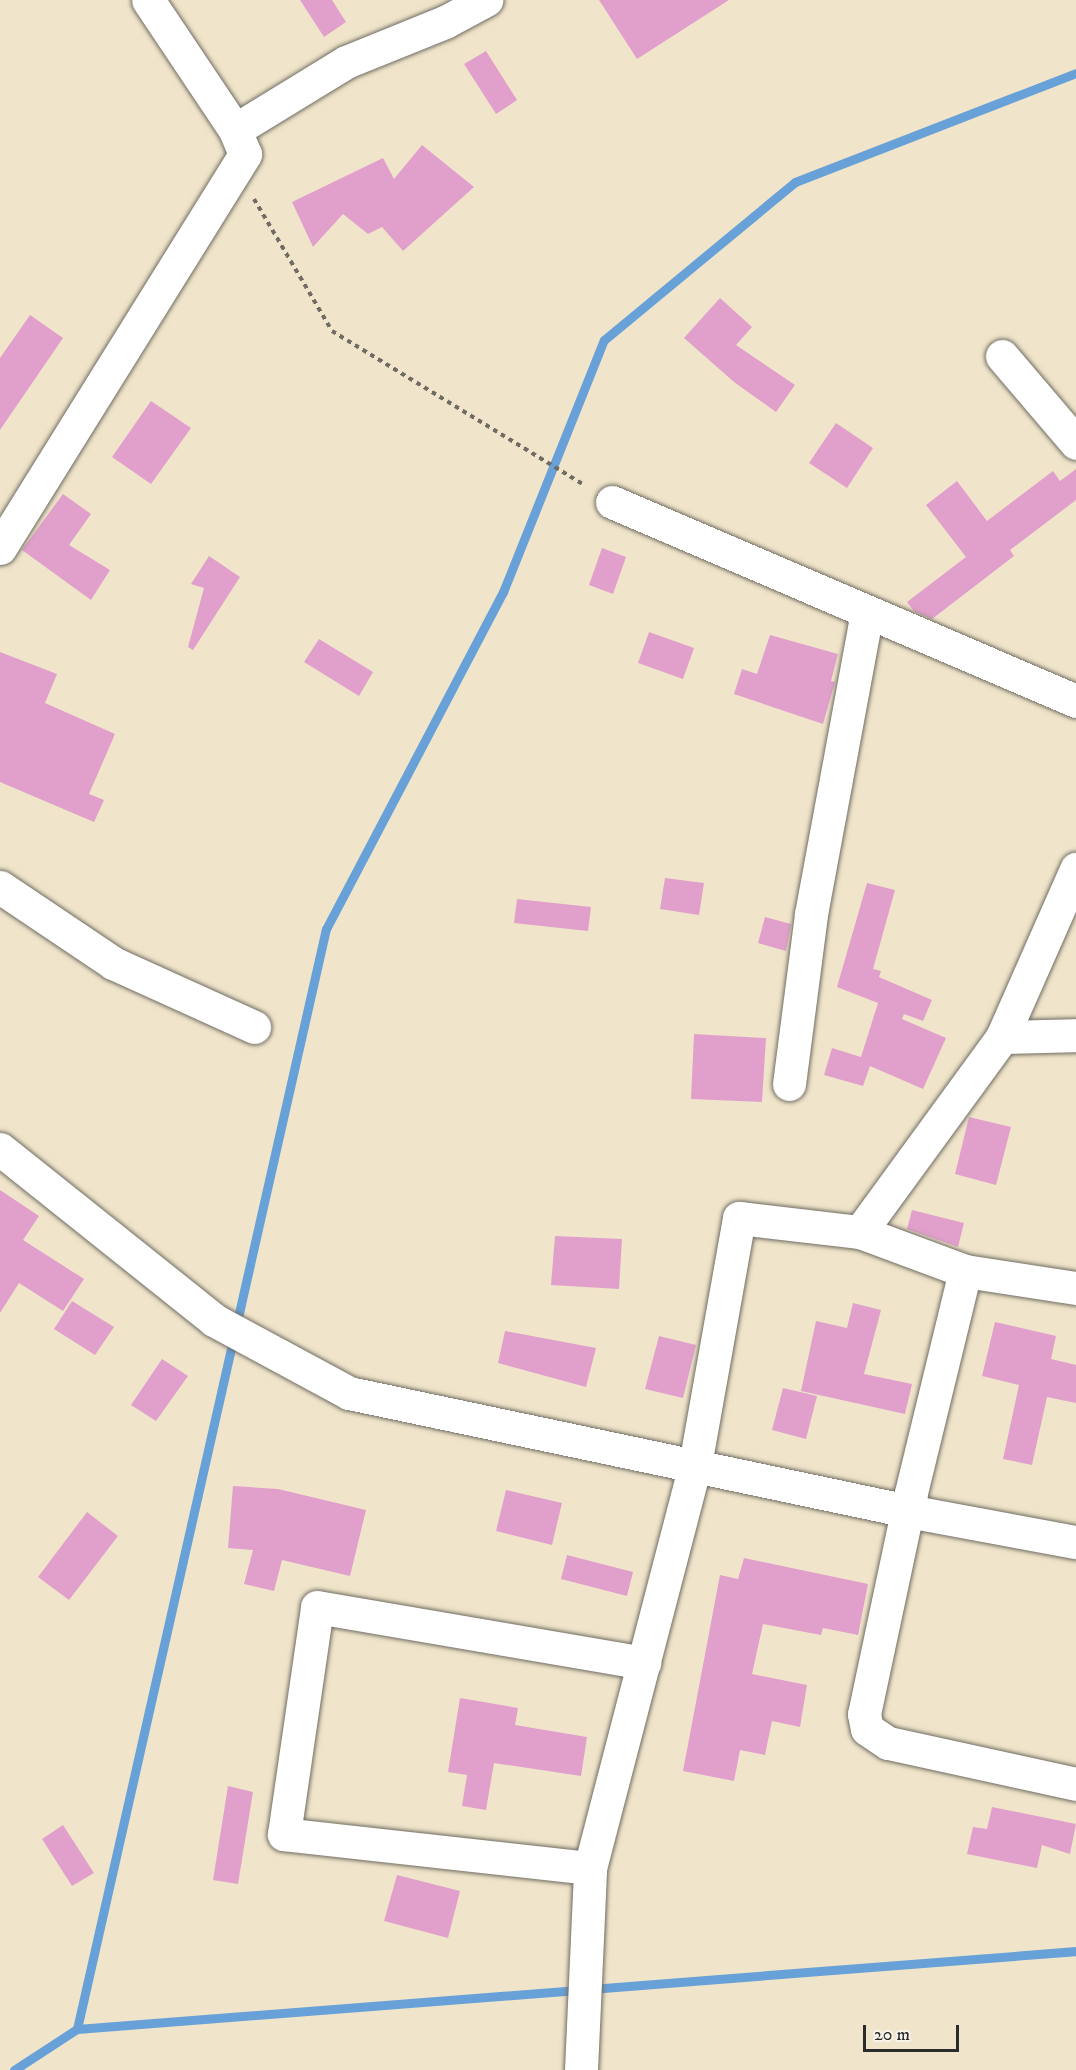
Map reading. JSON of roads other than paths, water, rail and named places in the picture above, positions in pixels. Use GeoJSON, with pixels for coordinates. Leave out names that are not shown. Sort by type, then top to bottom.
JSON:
{"type":"FeatureCollection","features":[{"type":"Feature","properties":{"kind":"street"},"geometry":{"type":"LineString","coordinates":[[0,548],[245,154],[235,130],[148,0]]}},
{"type":"Feature","properties":{"kind":"street"},"geometry":{"type":"LineString","coordinates":[[235,130],[346,62],[438,11],[486,0]]}},
{"type":"Feature","properties":{"kind":"street"},"geometry":{"type":"LineString","coordinates":[[1002,356],[1076,442]]}},
{"type":"Feature","properties":{"kind":"street"},"geometry":{"type":"LineString","coordinates":[[612,502],[1076,701]]}},
{"type":"Feature","properties":{"kind":"street"},"geometry":{"type":"LineString","coordinates":[[789,1084],[811,914],[867,613]]}},
{"type":"Feature","properties":{"kind":"street"},"geometry":{"type":"LineString","coordinates":[[860,1232],[1002,1037],[1076,869]]}},
{"type":"Feature","properties":{"kind":"street"},"geometry":{"type":"LineString","coordinates":[[0,887],[113,963],[254,1027]]}},
{"type":"Feature","properties":{"kind":"street"},"geometry":{"type":"LineString","coordinates":[[1002,1037],[1076,1035]]}},
{"type":"Feature","properties":{"kind":"street"},"geometry":{"type":"LineString","coordinates":[[0,1149],[214,1320],[350,1393],[908,1511],[1076,1542]]}},
{"type":"Feature","properties":{"kind":"street"},"geometry":{"type":"LineString","coordinates":[[581,2070],[590,1868],[695,1465],[739,1218],[860,1232],[965,1271],[1076,1288]]}},
{"type":"Feature","properties":{"kind":"street"},"geometry":{"type":"LineString","coordinates":[[965,1271],[908,1511],[864,1714],[867,1729],[888,1743],[1076,1784]]}},
{"type":"Feature","properties":{"kind":"street"},"geometry":{"type":"LineString","coordinates":[[590,1868],[284,1834],[317,1607],[644,1663]]}},
{"type":"Feature","properties":{"kind":"waterway"},"geometry":{"type":"LineString","coordinates":[[14,2070],[77,2029],[326,929],[503,592],[604,340],[795,182],[1076,73]]}},
{"type":"Feature","properties":{"kind":"waterway"},"geometry":{"type":"LineString","coordinates":[[77,2029],[1076,1951]]}}]}
